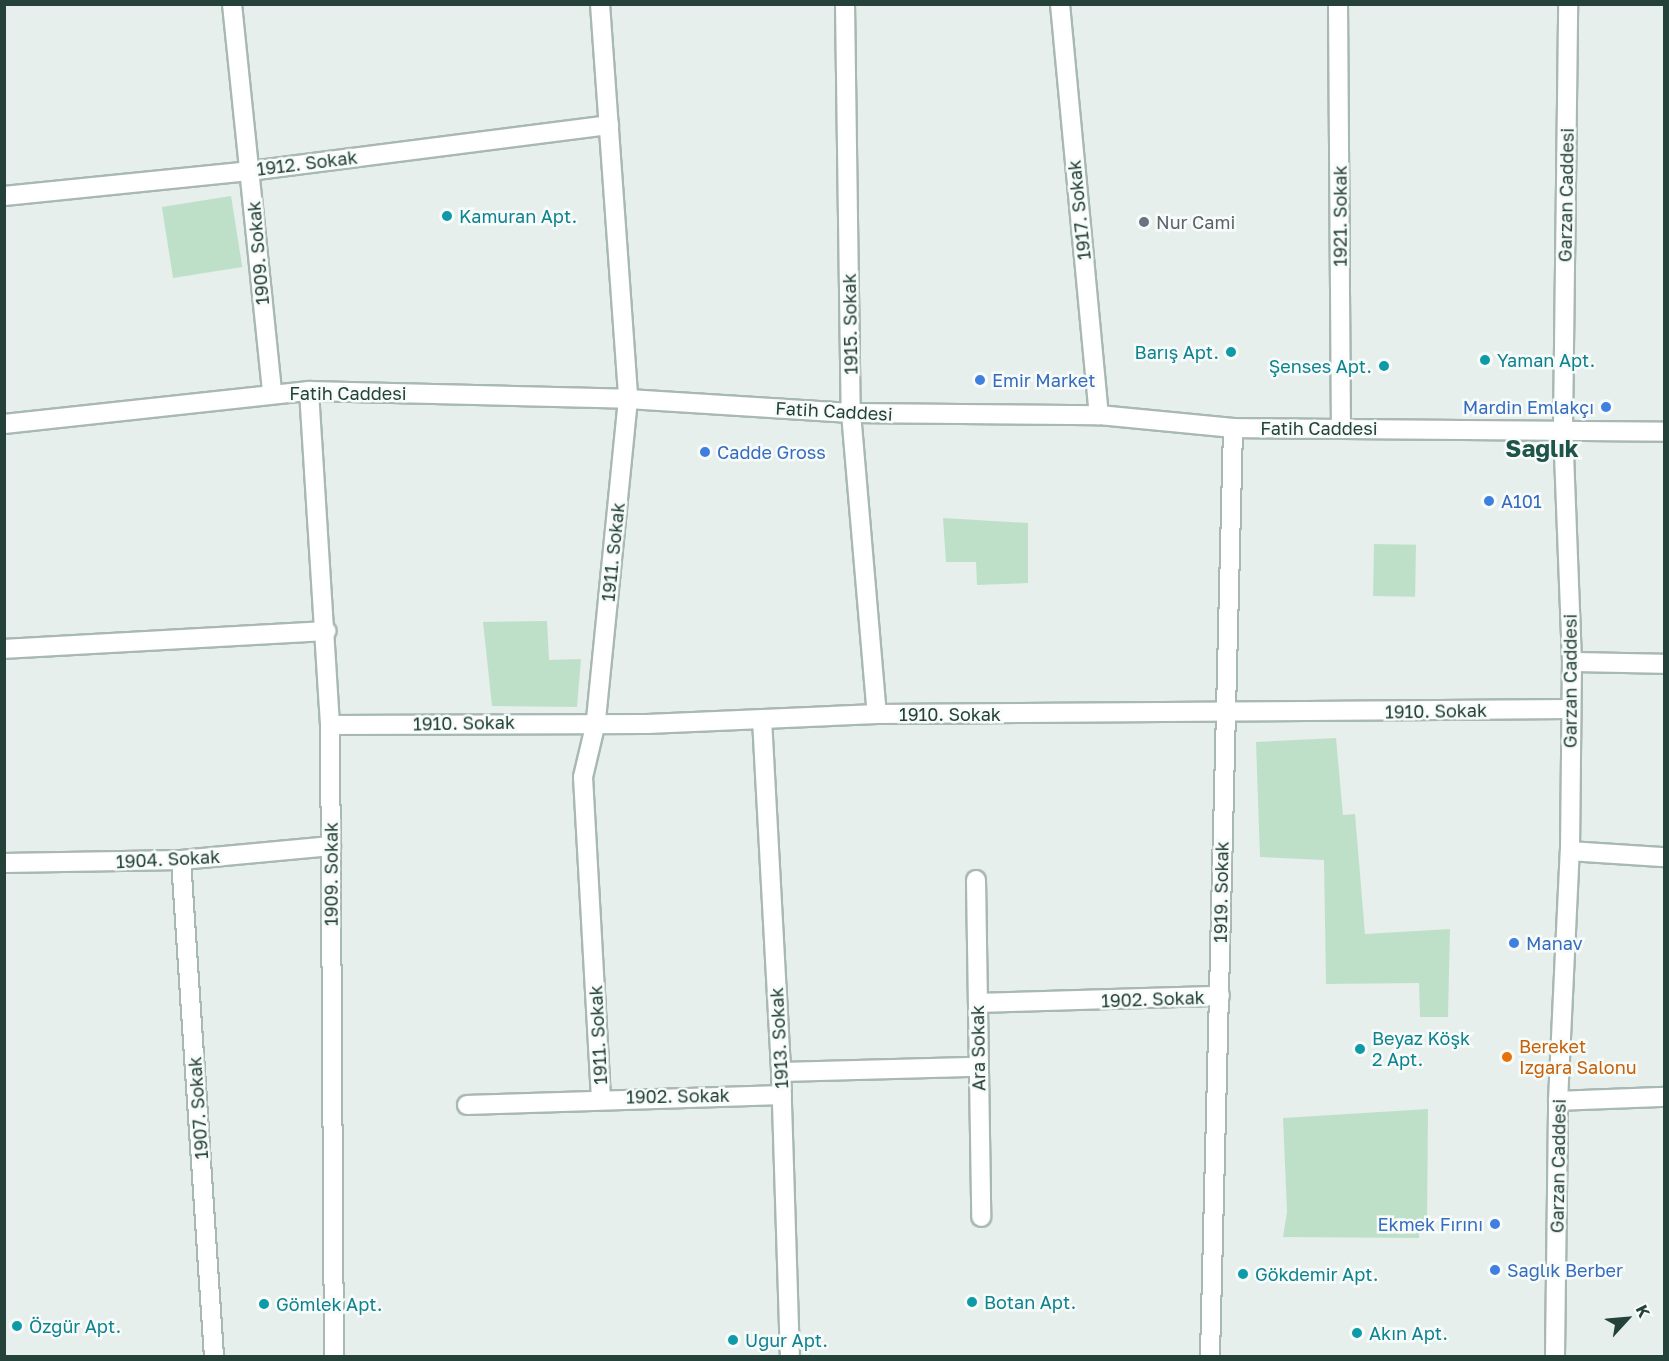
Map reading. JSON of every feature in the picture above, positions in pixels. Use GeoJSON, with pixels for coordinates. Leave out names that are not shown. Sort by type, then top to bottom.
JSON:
{"type":"FeatureCollection","features":[{"type":"Feature","properties":{"kind":"street","name":"1909. Sokak"},"geometry":{"type":"LineString","coordinates":[[232,4],[272,393]]}},
{"type":"Feature","properties":{"kind":"street","name":"1911. Sokak"},"geometry":{"type":"LineString","coordinates":[[600,4],[628,399],[596,722],[583,777],[601,1098]]}},
{"type":"Feature","properties":{"kind":"street","name":"1915. Sokak"},"geometry":{"type":"LineString","coordinates":[[844,4],[851,413],[877,714]]}},
{"type":"Feature","properties":{"kind":"street","name":"1917. Sokak"},"geometry":{"type":"LineString","coordinates":[[1059,4],[1099,415]]}},
{"type":"Feature","properties":{"kind":"street","name":"1921. Sokak"},"geometry":{"type":"LineString","coordinates":[[1338,4],[1341,428]]}},
{"type":"Feature","properties":{"kind":"street","name":"Garzan Caddesi"},"geometry":{"type":"LineString","coordinates":[[1555,1356],[1558,1101],[1570,851],[1569,709],[1572,662],[1563,429],[1568,4]]}},
{"type":"Feature","properties":{"kind":"street","name":"1912. Sokak"},"geometry":{"type":"LineString","coordinates":[[4,196],[250,171],[609,125]]}},
{"type":"Feature","properties":{"kind":"street","name":"1909. Sokak"},"geometry":{"type":"LineString","coordinates":[[309,391],[326,631],[330,725],[334,1356]]}},
{"type":"Feature","properties":{"kind":"street","name":"Fatih Caddesi"},"geometry":{"type":"LineString","coordinates":[[4,424],[272,393],[309,391],[628,399],[851,413],[1099,415],[1233,428],[1563,429],[1665,432]]}},
{"type":"Feature","properties":{"kind":"street","name":"1919. Sokak"},"geometry":{"type":"LineString","coordinates":[[1210,1356],[1220,996],[1223,714],[1233,428]]}},
{"type":"Feature","properties":{"kind":"street"},"geometry":{"type":"LineString","coordinates":[[4,649],[326,631]]}},
{"type":"Feature","properties":{"kind":"street"},"geometry":{"type":"LineString","coordinates":[[1572,662],[1665,664]]}},
{"type":"Feature","properties":{"kind":"street","name":"1910. Sokak"},"geometry":{"type":"LineString","coordinates":[[330,725],[596,722],[647,724],[877,714],[1223,714],[1569,709]]}},
{"type":"Feature","properties":{"kind":"street","name":"1913. Sokak"},"geometry":{"type":"LineString","coordinates":[[762,719],[781,1072],[790,1356]]}},
{"type":"Feature","properties":{"kind":"street","name":"1904. Sokak"},"geometry":{"type":"LineString","coordinates":[[4,863],[181,860],[331,846]]}},
{"type":"Feature","properties":{"kind":"street"},"geometry":{"type":"LineString","coordinates":[[1570,851],[1665,857]]}},
{"type":"Feature","properties":{"kind":"street","name":"1907. Sokak"},"geometry":{"type":"LineString","coordinates":[[181,860],[214,1356]]}},
{"type":"Feature","properties":{"kind":"street","name":"Ara Sokak"},"geometry":{"type":"LineString","coordinates":[[976,880],[981,1217]]}},
{"type":"Feature","properties":{"kind":"street","name":"1902. Sokak"},"geometry":{"type":"LineString","coordinates":[[978,1003],[1220,996]]}},
{"type":"Feature","properties":{"kind":"street"},"geometry":{"type":"LineString","coordinates":[[781,1072],[978,1067]]}},
{"type":"Feature","properties":{"kind":"street","name":"1902. Sokak"},"geometry":{"type":"LineString","coordinates":[[467,1105],[601,1098],[782,1095]]}},
{"type":"Feature","properties":{"kind":"street"},"geometry":{"type":"LineString","coordinates":[[1558,1101],[1665,1097]]}},
{"type":"Feature","properties":{"kind":"green space"},"geometry":{"type":"Polygon","coordinates":[[[231,196],[242,267],[173,278],[162,207],[231,196]]]}},
{"type":"Feature","properties":{"kind":"green space"},"geometry":{"type":"Polygon","coordinates":[[[943,518],[1028,523],[1028,583],[977,585],[976,562],[946,562],[943,518]]]}},
{"type":"Feature","properties":{"kind":"green space"},"geometry":{"type":"Polygon","coordinates":[[[1374,544],[1416,545],[1415,597],[1373,596],[1374,544]]]}},
{"type":"Feature","properties":{"kind":"green space"},"geometry":{"type":"Polygon","coordinates":[[[547,621],[549,660],[581,659],[577,707],[492,706],[483,622],[547,621]]]}},
{"type":"Feature","properties":{"kind":"green space"},"geometry":{"type":"Polygon","coordinates":[[[1336,738],[1343,815],[1355,814],[1365,934],[1450,929],[1448,1017],[1420,1017],[1419,983],[1326,984],[1324,860],[1260,857],[1256,742],[1336,738]]]}},
{"type":"Feature","properties":{"kind":"green space"},"geometry":{"type":"Polygon","coordinates":[[[1428,1109],[1427,1226],[1419,1225],[1419,1238],[1283,1237],[1287,1212],[1283,1118],[1428,1109]]]}},
{"type":"Feature","properties":{"kind":"place","name":"Kamuran Apt."},"geometry":{"type":"Point","coordinates":[447,216]}},
{"type":"Feature","properties":{"kind":"place","name":"Nur Cami"},"geometry":{"type":"Point","coordinates":[1144,222]}},
{"type":"Feature","properties":{"kind":"place","name":"Barış Apt."},"geometry":{"type":"Point","coordinates":[1231,352]}},
{"type":"Feature","properties":{"kind":"place","name":"Yaman Apt."},"geometry":{"type":"Point","coordinates":[1485,360]}},
{"type":"Feature","properties":{"kind":"place","name":"Şenses Apt."},"geometry":{"type":"Point","coordinates":[1384,366]}},
{"type":"Feature","properties":{"kind":"place","name":"Emir Market"},"geometry":{"type":"Point","coordinates":[980,380]}},
{"type":"Feature","properties":{"kind":"place","name":"Mardin Emlakçı"},"geometry":{"type":"Point","coordinates":[1606,407]}},
{"type":"Feature","properties":{"kind":"place","name":"Cadde Gross"},"geometry":{"type":"Point","coordinates":[705,452]}},
{"type":"Feature","properties":{"kind":"place","name":"A101"},"geometry":{"type":"Point","coordinates":[1489,501]}},
{"type":"Feature","properties":{"kind":"place","name":"Manav"},"geometry":{"type":"Point","coordinates":[1514,943]}},
{"type":"Feature","properties":{"kind":"place","name":"Beyaz Köşk 2 Apt."},"geometry":{"type":"Point","coordinates":[1360,1049]}},
{"type":"Feature","properties":{"kind":"place","name":"Bereket Izgara Salonu"},"geometry":{"type":"Point","coordinates":[1507,1057]}},
{"type":"Feature","properties":{"kind":"place","name":"Ekmek Fırını"},"geometry":{"type":"Point","coordinates":[1495,1224]}},
{"type":"Feature","properties":{"kind":"place","name":"Sağlık Berber"},"geometry":{"type":"Point","coordinates":[1495,1270]}},
{"type":"Feature","properties":{"kind":"place","name":"Gökdemir Apt."},"geometry":{"type":"Point","coordinates":[1243,1274]}},
{"type":"Feature","properties":{"kind":"place","name":"Botan Apt."},"geometry":{"type":"Point","coordinates":[972,1302]}},
{"type":"Feature","properties":{"kind":"place","name":"Gömlek Apt."},"geometry":{"type":"Point","coordinates":[264,1304]}},
{"type":"Feature","properties":{"kind":"place","name":"Özgür Apt."},"geometry":{"type":"Point","coordinates":[17,1326]}},
{"type":"Feature","properties":{"kind":"place","name":"Akın Apt."},"geometry":{"type":"Point","coordinates":[1357,1333]}},
{"type":"Feature","properties":{"kind":"place","name":"Uğur Apt."},"geometry":{"type":"Point","coordinates":[733,1340]}},
{"type":"Feature","properties":{"kind":"district","name":"Sağlık"},"geometry":{"type":"Point","coordinates":[1542,448]}}]}
